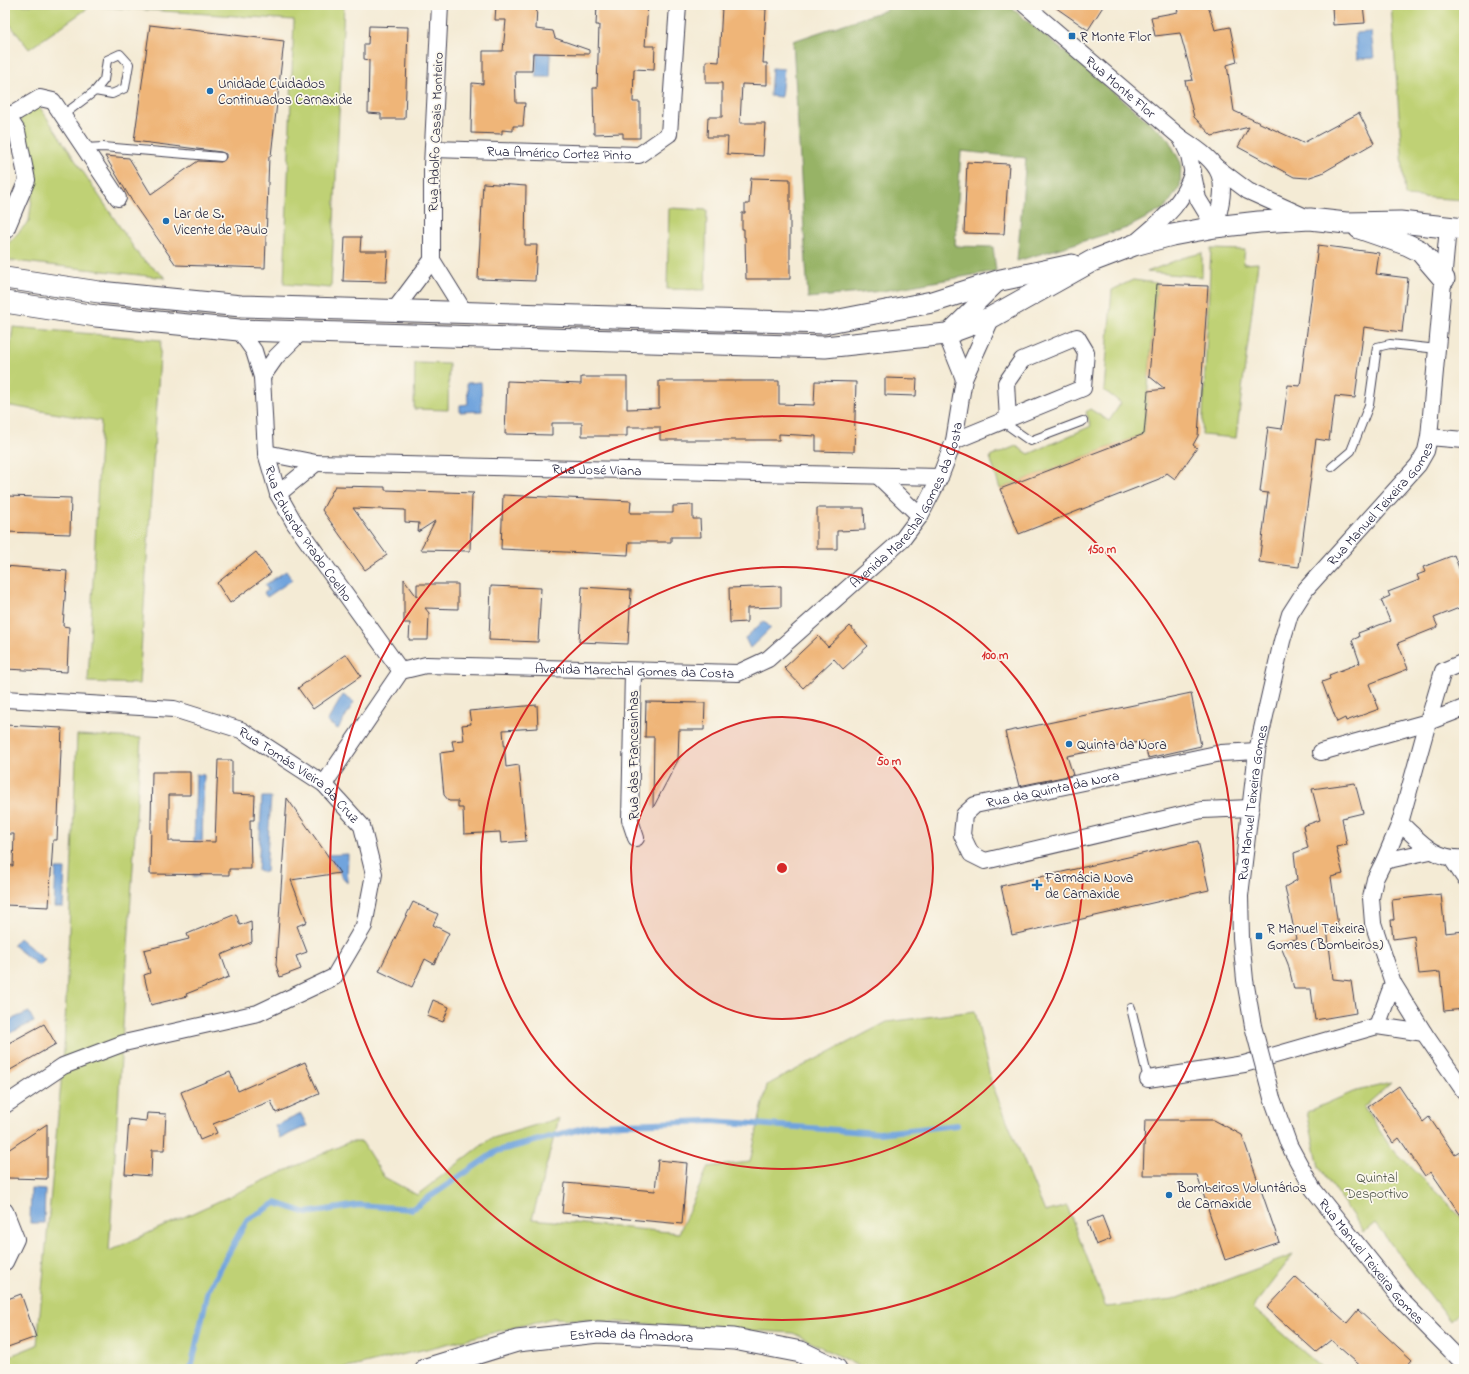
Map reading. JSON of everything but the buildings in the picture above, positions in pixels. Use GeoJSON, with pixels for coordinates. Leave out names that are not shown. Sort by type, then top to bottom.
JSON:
{"type":"FeatureCollection","features":[{"type":"Feature","properties":{"kind":"street","name":"Rua Adolfo Casais Monteiro"},"geometry":{"type":"LineString","coordinates":[[432,260],[433,149],[440,5]]}},
{"type":"Feature","properties":{"kind":"street","name":"Rua Américo Cortez Pinto"},"geometry":{"type":"LineString","coordinates":[[433,149],[639,155],[669,134],[678,5]]}},
{"type":"Feature","properties":{"kind":"street","name":"Rua Monte Flor"},"geometry":{"type":"LineString","coordinates":[[1025,5],[1181,138],[1206,154],[1215,166]]}},
{"type":"Feature","properties":{"kind":"street"},"geometry":{"type":"LineString","coordinates":[[5,232],[27,180],[17,131],[7,115],[40,98],[53,101],[118,198]]}},
{"type":"Feature","properties":{"kind":"street"},"geometry":{"type":"LineString","coordinates":[[1181,138],[1189,155],[1198,199],[1215,227]]}},
{"type":"Feature","properties":{"kind":"street"},"geometry":{"type":"LineString","coordinates":[[1215,166],[1248,191],[1310,219]]}},
{"type":"Feature","properties":{"kind":"street"},"geometry":{"type":"LineString","coordinates":[[1215,166],[1221,177],[1222,191],[1222,202],[1215,227]]}},
{"type":"Feature","properties":{"kind":"street"},"geometry":{"type":"LineString","coordinates":[[1134,245],[1172,210],[1183,197],[1193,171]]}},
{"type":"Feature","properties":{"kind":"street"},"geometry":{"type":"LineString","coordinates":[[5,302],[96,316],[239,330],[300,333],[825,347],[946,334],[992,317],[1092,261],[1134,245],[1172,235],[1215,227],[1259,222],[1310,219],[1346,223],[1400,222],[1456,228]]}},
{"type":"Feature","properties":{"kind":"street"},"geometry":{"type":"LineString","coordinates":[[1346,223],[1408,245],[1420,251],[1444,279]]}},
{"type":"Feature","properties":{"kind":"street","name":"Rua Manuel Teixeira Gomes"},"geometry":{"type":"LineString","coordinates":[[1456,228],[1444,279],[1429,437],[1426,451],[1418,465],[1403,484],[1330,561],[1306,589],[1290,614],[1282,641],[1257,750],[1240,896],[1240,931],[1245,980],[1253,1026],[1272,1098],[1288,1145],[1313,1189],[1404,1303],[1464,1364]]}},
{"type":"Feature","properties":{"kind":"street"},"geometry":{"type":"LineString","coordinates":[[394,312],[432,260],[465,314]]}},
{"type":"Feature","properties":{"kind":"street"},"geometry":{"type":"LineString","coordinates":[[5,278],[100,292],[240,306],[394,312],[824,323],[932,302],[1002,280],[1092,261]]}},
{"type":"Feature","properties":{"kind":"street"},"geometry":{"type":"LineString","coordinates":[[946,334],[1002,280]]}},
{"type":"Feature","properties":{"kind":"street","name":"Avenida Marechal Gomes da Costa"},"geometry":{"type":"LineString","coordinates":[[401,671],[426,665],[738,673],[768,659],[902,540],[920,516],[940,477],[954,442],[964,379],[992,317]]}},
{"type":"Feature","properties":{"kind":"street","name":"Rua Eduardo Prado Coelho"},"geometry":{"type":"LineString","coordinates":[[239,330],[254,351],[262,377],[266,453],[278,494],[296,524],[401,671]]}},
{"type":"Feature","properties":{"kind":"street"},"geometry":{"type":"LineString","coordinates":[[262,377],[276,357],[300,333]]}},
{"type":"Feature","properties":{"kind":"street"},"geometry":{"type":"LineString","coordinates":[[946,334],[964,379]]}},
{"type":"Feature","properties":{"kind":"street"},"geometry":{"type":"LineString","coordinates":[[954,442],[1006,421],[1084,388],[1086,352],[1077,337],[1022,360],[1006,383],[1006,421]]}},
{"type":"Feature","properties":{"kind":"street"},"geometry":{"type":"LineString","coordinates":[[1429,437],[1464,440]]}},
{"type":"Feature","properties":{"kind":"street","name":"Rua José Viana"},"geometry":{"type":"LineString","coordinates":[[266,453],[316,463],[940,477]]}},
{"type":"Feature","properties":{"kind":"street"},"geometry":{"type":"LineString","coordinates":[[278,494],[316,463]]}},
{"type":"Feature","properties":{"kind":"street"},"geometry":{"type":"LineString","coordinates":[[878,476],[920,516]]}},
{"type":"Feature","properties":{"kind":"street"},"geometry":{"type":"LineString","coordinates":[[1464,662],[1442,671],[1400,822],[1375,879],[1371,898],[1373,923],[1392,983],[1464,1091]]}},
{"type":"Feature","properties":{"kind":"street"},"geometry":{"type":"LineString","coordinates":[[324,784],[401,671]]}},
{"type":"Feature","properties":{"kind":"street","name":"Rua das Francesinhas"},"geometry":{"type":"LineString","coordinates":[[633,671],[630,820],[636,838]]}},
{"type":"Feature","properties":{"kind":"street","name":"Rua Tomás Vieira da Cruz"},"geometry":{"type":"LineString","coordinates":[[5,699],[174,710],[241,730],[324,784],[362,826],[374,874],[364,926],[334,977],[258,1013],[124,1043],[63,1066],[5,1105]]}},
{"type":"Feature","properties":{"kind":"street"},"geometry":{"type":"LineString","coordinates":[[1320,752],[1428,722],[1464,708]]}},
{"type":"Feature","properties":{"kind":"street","name":"Rua da Quinta da Nora"},"geometry":{"type":"LineString","coordinates":[[1251,808],[1202,810],[985,861],[971,854],[962,835],[964,815],[975,805],[1222,753],[1257,750]]}},
{"type":"Feature","properties":{"kind":"street"},"geometry":{"type":"LineString","coordinates":[[1400,822],[1430,851]]}},
{"type":"Feature","properties":{"kind":"street"},"geometry":{"type":"LineString","coordinates":[[1384,861],[1430,851],[1458,858],[1464,877]]}},
{"type":"Feature","properties":{"kind":"street"},"geometry":{"type":"LineString","coordinates":[[1377,1026],[1392,983]]}},
{"type":"Feature","properties":{"kind":"street"},"geometry":{"type":"LineString","coordinates":[[1148,1078],[1244,1064],[1377,1026],[1424,1033]]}},
{"type":"Feature","properties":{"kind":"street"},"geometry":{"type":"LineString","coordinates":[[5,1211],[16,1239],[5,1262]]}},
{"type":"Feature","properties":{"kind":"street","name":"Estrada da Amadora"},"geometry":{"type":"LineString","coordinates":[[426,1369],[517,1341],[598,1332],[734,1339],[801,1352],[836,1369]]}},
{"type":"Feature","properties":{"kind":"lane"},"geometry":{"type":"LineString","coordinates":[[63,114],[95,91],[104,80],[107,60],[120,54],[129,64],[125,88],[112,94],[95,91]]}},
{"type":"Feature","properties":{"kind":"lane"},"geometry":{"type":"LineString","coordinates":[[85,148],[103,147],[221,157]]}},
{"type":"Feature","properties":{"kind":"lane"},"geometry":{"type":"LineString","coordinates":[[1332,467],[1351,451],[1369,405],[1377,348],[1390,344],[1438,349]]}},
{"type":"Feature","properties":{"kind":"lane"},"geometry":{"type":"LineString","coordinates":[[1006,421],[1030,441],[1082,421]]}},
{"type":"Feature","properties":{"kind":"lane"},"geometry":{"type":"LineString","coordinates":[[1131,1008],[1148,1078]]}},
{"type":"Feature","properties":{"kind":"green space"},"geometry":{"type":"Polygon","coordinates":[[[5,5],[344,5],[331,288],[284,284],[294,20],[91,6],[29,49],[5,18],[5,5]]]}},
{"type":"Feature","properties":{"kind":"green space"},"geometry":{"type":"Polygon","coordinates":[[[885,5],[1008,5],[1167,137],[1181,163],[1180,187],[1165,208],[1127,228],[1017,261],[1026,158],[961,151],[955,246],[993,247],[996,271],[882,291],[808,298],[793,41],[886,10],[885,5]]]}},
{"type":"Feature","properties":{"kind":"green space"},"geometry":{"type":"Polygon","coordinates":[[[1391,5],[1464,5],[1464,200],[1405,196],[1391,5]]]}},
{"type":"Feature","properties":{"kind":"green space"},"geometry":{"type":"Polygon","coordinates":[[[39,106],[140,257],[166,278],[5,260],[5,247],[29,221],[36,169],[20,118],[39,106]]]}},
{"type":"Feature","properties":{"kind":"green space"},"geometry":{"type":"Polygon","coordinates":[[[669,208],[707,210],[705,290],[667,289],[669,208]]]}},
{"type":"Feature","properties":{"kind":"green space"},"geometry":{"type":"Polygon","coordinates":[[[1211,249],[1245,250],[1243,264],[1258,263],[1236,438],[1202,435],[1211,249]]]}},
{"type":"Feature","properties":{"kind":"green space"},"geometry":{"type":"Polygon","coordinates":[[[1202,253],[1202,277],[1147,272],[1182,258],[1202,253]]]}},
{"type":"Feature","properties":{"kind":"green space"},"geometry":{"type":"Polygon","coordinates":[[[1133,280],[1157,283],[1144,434],[1000,489],[990,457],[1016,446],[1029,454],[1091,426],[1086,412],[1090,409],[1109,421],[1121,403],[1104,390],[1112,290],[1133,280]]]}},
{"type":"Feature","properties":{"kind":"green space"},"geometry":{"type":"Polygon","coordinates":[[[13,327],[161,340],[139,684],[88,682],[101,421],[5,405],[5,387],[13,327]]]}},
{"type":"Feature","properties":{"kind":"green space"},"geometry":{"type":"Polygon","coordinates":[[[415,363],[449,364],[448,410],[414,409],[415,363]]]}},
{"type":"Feature","properties":{"kind":"green space"},"geometry":{"type":"Polygon","coordinates":[[[77,735],[141,738],[109,1251],[349,1142],[362,1142],[384,1177],[417,1195],[490,1139],[559,1118],[532,1219],[679,1233],[708,1167],[750,1162],[767,1085],[887,1022],[975,1011],[991,1082],[1045,1212],[1067,1206],[1106,1307],[1173,1300],[1293,1255],[1253,1307],[1323,1369],[864,1369],[793,1333],[553,1318],[352,1367],[334,1369],[5,1369],[5,1358],[37,1345],[64,1050],[77,735]]]}},
{"type":"Feature","properties":{"kind":"green space","name":"Quintal Desportivo"},"geometry":{"type":"Polygon","coordinates":[[[1391,1083],[1364,1107],[1389,1145],[1464,1220],[1464,1305],[1450,1321],[1375,1223],[1364,1232],[1319,1167],[1307,1112],[1353,1092],[1391,1083]]]}},
{"type":"Feature","properties":{"kind":"water"},"geometry":{"type":"Polygon","coordinates":[[[1371,32],[1374,58],[1357,59],[1355,33],[1371,32]]]}},
{"type":"Feature","properties":{"kind":"water"},"geometry":{"type":"Polygon","coordinates":[[[549,51],[549,55],[551,55],[550,77],[536,77],[537,53],[549,51]]]}},
{"type":"Feature","properties":{"kind":"water"},"geometry":{"type":"Polygon","coordinates":[[[772,68],[784,69],[781,97],[770,96],[772,68]]]}},
{"type":"Feature","properties":{"kind":"water"},"geometry":{"type":"Polygon","coordinates":[[[481,382],[482,411],[460,412],[460,405],[468,404],[467,383],[481,382]]]}},
{"type":"Feature","properties":{"kind":"water"},"geometry":{"type":"Polygon","coordinates":[[[286,571],[292,580],[267,597],[264,593],[268,590],[265,585],[286,571]]]}},
{"type":"Feature","properties":{"kind":"water"},"geometry":{"type":"Polygon","coordinates":[[[764,621],[771,628],[750,648],[745,638],[764,621]]]}},
{"type":"Feature","properties":{"kind":"water"},"geometry":{"type":"Polygon","coordinates":[[[343,695],[354,702],[338,729],[327,722],[343,695]]]}},
{"type":"Feature","properties":{"kind":"water"},"geometry":{"type":"Polygon","coordinates":[[[196,774],[204,775],[201,876],[193,876],[196,774]]]}},
{"type":"Feature","properties":{"kind":"water"},"geometry":{"type":"Polygon","coordinates":[[[262,797],[271,797],[266,872],[258,871],[262,797]]]}},
{"type":"Feature","properties":{"kind":"water"},"geometry":{"type":"Polygon","coordinates":[[[348,854],[347,883],[327,855],[348,854]]]}},
{"type":"Feature","properties":{"kind":"water"},"geometry":{"type":"Polygon","coordinates":[[[56,869],[65,869],[63,907],[54,907],[56,869]]]}},
{"type":"Feature","properties":{"kind":"water"},"geometry":{"type":"Polygon","coordinates":[[[19,938],[45,960],[39,966],[13,945],[19,938]]]}},
{"type":"Feature","properties":{"kind":"water"},"geometry":{"type":"Polygon","coordinates":[[[29,1012],[34,1022],[10,1033],[5,1022],[29,1012]]]}},
{"type":"Feature","properties":{"kind":"water"},"geometry":{"type":"Polygon","coordinates":[[[301,1114],[307,1126],[280,1138],[275,1126],[301,1114]]]}},
{"type":"Feature","properties":{"kind":"water"},"geometry":{"type":"Polygon","coordinates":[[[31,1189],[45,1190],[44,1223],[30,1223],[31,1189]]]}},
{"type":"Feature","properties":{"kind":"waterway"},"geometry":{"type":"LineString","coordinates":[[191,1369],[208,1290],[247,1220],[276,1203],[307,1213],[358,1205],[412,1209],[497,1151],[595,1125],[712,1121],[879,1133],[957,1125]]}},
{"type":"Feature","properties":{"kind":"place","name":"R Monte Flor"},"geometry":{"type":"Point","coordinates":[1072,36]}},
{"type":"Feature","properties":{"kind":"place","name":"Unidade Cuidados Continuados Carnaxide"},"geometry":{"type":"Point","coordinates":[210,91]}},
{"type":"Feature","properties":{"kind":"place","name":"Lar de S. Vicente de Paulo"},"geometry":{"type":"Point","coordinates":[166,221]}},
{"type":"Feature","properties":{"kind":"place","name":"Quinta da Nora"},"geometry":{"type":"Point","coordinates":[1069,744]}},
{"type":"Feature","properties":{"kind":"place","name":"Farmácia Nova de Carnaxide"},"geometry":{"type":"Point","coordinates":[1037,885]}},
{"type":"Feature","properties":{"kind":"place","name":"R Manuel Teixeira Gomes (Bombeiros)"},"geometry":{"type":"Point","coordinates":[1259,936]}},
{"type":"Feature","properties":{"kind":"place","name":"Bombeiros Voluntários de Carnaxide"},"geometry":{"type":"Point","coordinates":[1169,1195]}}]}
